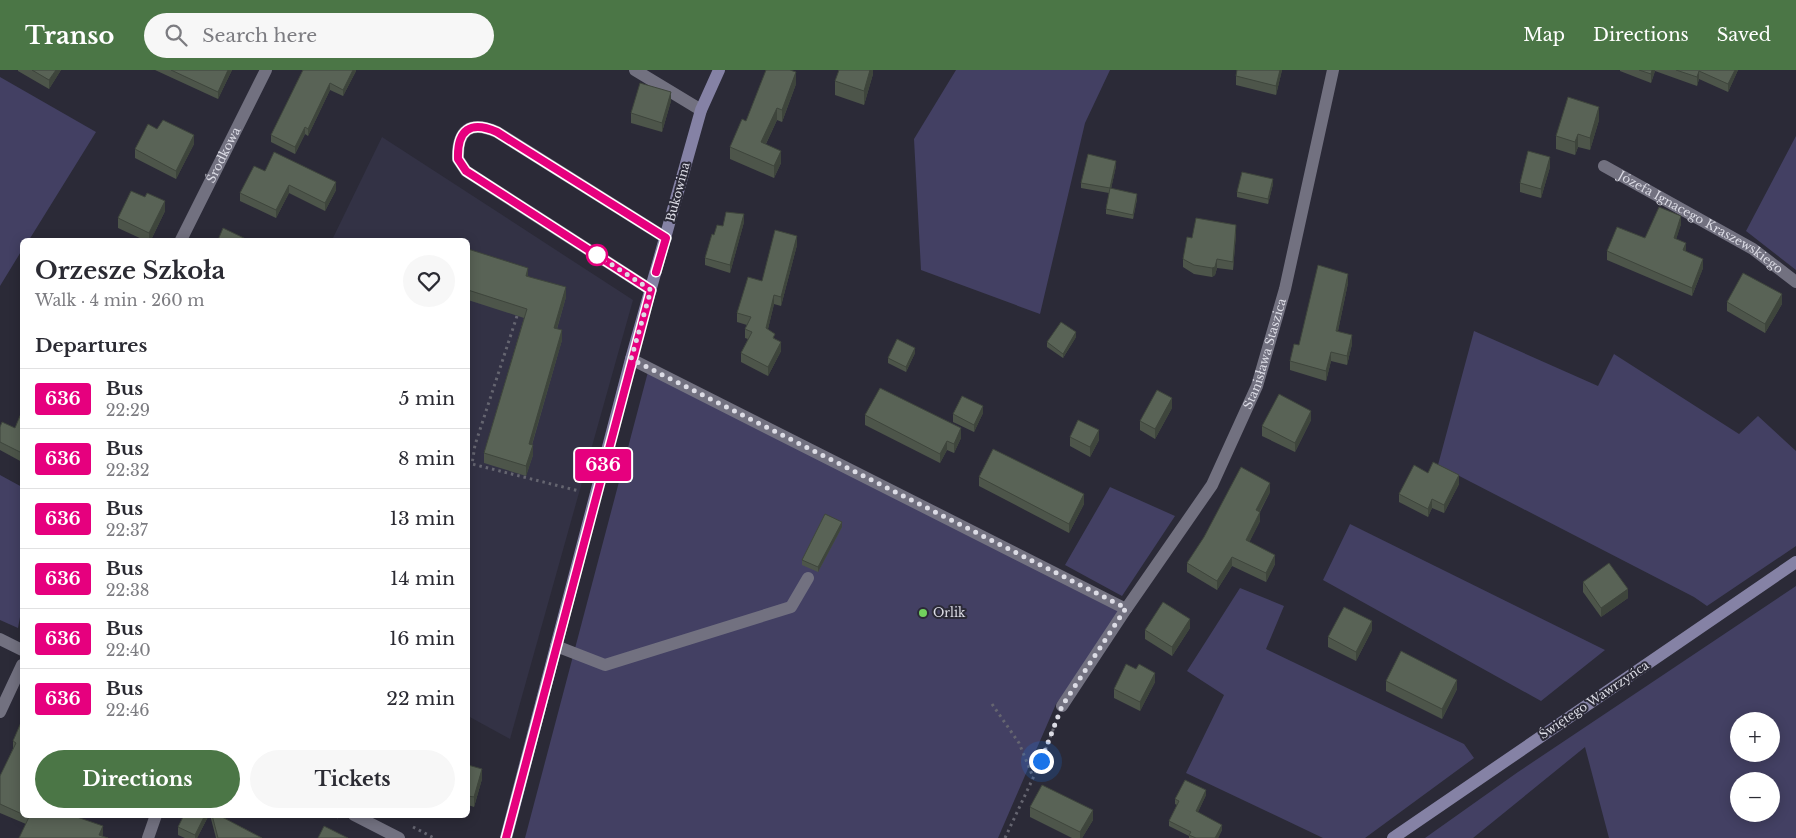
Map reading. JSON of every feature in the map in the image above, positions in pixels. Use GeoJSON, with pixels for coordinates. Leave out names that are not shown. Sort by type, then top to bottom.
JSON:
{"type":"FeatureCollection","features":[{"type":"Feature","properties":{"kind":"street","name":"Środkowa"},"geometry":{"type":"LineString","coordinates":[[182,238],[266,70]]}},
{"type":"Feature","properties":{"kind":"street"},"geometry":{"type":"LineString","coordinates":[[635,70],[701,110]]}},
{"type":"Feature","properties":{"kind":"street","name":"Bukowina"},"geometry":{"type":"LineString","coordinates":[[506,838],[631,359],[701,110],[720,70]]}},
{"type":"Feature","properties":{"kind":"street","name":"Stanisława Staszica"},"geometry":{"type":"LineString","coordinates":[[1062,706],[1126,608],[1212,485],[1257,386],[1285,289],[1333,70]]}},
{"type":"Feature","properties":{"kind":"street"},"geometry":{"type":"LineString","coordinates":[[651,290],[466,171],[458,159],[459,140],[465,131],[471,127],[485,127],[497,132],[666,238]]}},
{"type":"Feature","properties":{"kind":"street","name":"Józefa Ignacego Kraszewskiego"},"geometry":{"type":"LineString","coordinates":[[1604,166],[1753,249],[1796,282]]}},
{"type":"Feature","properties":{"kind":"street"},"geometry":{"type":"LineString","coordinates":[[631,359],[1126,608]]}},
{"type":"Feature","properties":{"kind":"street","name":"Świętego Wawrzyńca"},"geometry":{"type":"LineString","coordinates":[[1393,838],[1796,562]]}},
{"type":"Feature","properties":{"kind":"street"},"geometry":{"type":"LineString","coordinates":[[556,646],[605,666],[791,607],[808,578]]}},
{"type":"Feature","properties":{"kind":"street"},"geometry":{"type":"LineString","coordinates":[[0,639],[20,649]]}},
{"type":"Feature","properties":{"kind":"street"},"geometry":{"type":"LineString","coordinates":[[0,712],[20,669]]}},
{"type":"Feature","properties":{"kind":"street"},"geometry":{"type":"LineString","coordinates":[[148,838],[155,818]]}},
{"type":"Feature","properties":{"kind":"street"},"geometry":{"type":"LineString","coordinates":[[360,818],[399,838]]}},
{"type":"Feature","properties":{"kind":"path"},"geometry":{"type":"LineString","coordinates":[[517,316],[475,445],[472,464],[580,491]]}},
{"type":"Feature","properties":{"kind":"path"},"geometry":{"type":"LineString","coordinates":[[992,704],[1019,743],[1033,777]]}},
{"type":"Feature","properties":{"kind":"path"},"geometry":{"type":"LineString","coordinates":[[1005,838],[1033,777],[1062,706]]}},
{"type":"Feature","properties":{"kind":"shaded area"},"geometry":{"type":"Polygon","coordinates":[[[956,70],[1110,70],[1085,123],[1040,314],[921,270],[914,139],[956,70]]]}},
{"type":"Feature","properties":{"kind":"shaded area"},"geometry":{"type":"Polygon","coordinates":[[[0,77],[96,132],[30,238],[20,238],[20,253],[0,286],[0,77]]]}},
{"type":"Feature","properties":{"kind":"shaded area"},"geometry":{"type":"Polygon","coordinates":[[[1796,136],[1796,270],[1746,231],[1796,136]]]}},
{"type":"Feature","properties":{"kind":"shaded area"},"geometry":{"type":"Polygon","coordinates":[[[382,137],[633,300],[510,739],[470,717],[470,238],[333,238],[382,137]]]}},
{"type":"Feature","properties":{"kind":"shaded area"},"geometry":{"type":"Polygon","coordinates":[[[1474,331],[1598,386],[1614,354],[1739,434],[1758,416],[1796,451],[1796,546],[1707,606],[1694,597],[1438,465],[1474,331]]]}},
{"type":"Feature","properties":{"kind":"shaded area"},"geometry":{"type":"Polygon","coordinates":[[[649,368],[1126,609],[1056,704],[998,838],[525,838],[649,368]]]}},
{"type":"Feature","properties":{"kind":"shaded area"},"geometry":{"type":"Polygon","coordinates":[[[0,475],[20,486],[20,617],[18,628],[0,620],[0,475]]]}},
{"type":"Feature","properties":{"kind":"shaded area"},"geometry":{"type":"Polygon","coordinates":[[[1110,487],[1175,516],[1122,596],[1065,565],[1110,487]]]}},
{"type":"Feature","properties":{"kind":"shaded area"},"geometry":{"type":"Polygon","coordinates":[[[1350,524],[1605,650],[1541,701],[1323,580],[1350,524]]]}},
{"type":"Feature","properties":{"kind":"shaded area"},"geometry":{"type":"Polygon","coordinates":[[[1796,586],[1796,838],[1609,838],[1585,747],[1473,838],[1425,838],[1518,772],[1796,586]]]}},
{"type":"Feature","properties":{"kind":"shaded area"},"geometry":{"type":"Polygon","coordinates":[[[1240,588],[1284,606],[1266,649],[1464,744],[1474,758],[1365,838],[1323,838],[1186,773],[1224,695],[1187,671],[1240,588]]]}},
{"type":"Feature","properties":{"kind":"building"},"geometry":{"type":"Polygon","coordinates":[[[32,70],[56,70],[49,80],[32,70]]]}},
{"type":"Feature","properties":{"kind":"building"},"geometry":{"type":"Polygon","coordinates":[[[171,70],[228,70],[218,92],[171,70]]]}},
{"type":"Feature","properties":{"kind":"building"},"geometry":{"type":"Polygon","coordinates":[[[303,70],[353,70],[343,90],[330,83],[308,129],[305,127],[295,147],[271,135],[303,70]]]}},
{"type":"Feature","properties":{"kind":"building"},"geometry":{"type":"Polygon","coordinates":[[[766,70],[790,70],[796,72],[782,110],[777,108],[761,142],[781,151],[774,166],[730,147],[742,119],[746,121],[766,70]]]}},
{"type":"Feature","properties":{"kind":"building"},"geometry":{"type":"Polygon","coordinates":[[[839,70],[870,70],[864,91],[835,81],[839,70]]]}},
{"type":"Feature","properties":{"kind":"building"},"geometry":{"type":"Polygon","coordinates":[[[1237,70],[1280,70],[1276,86],[1236,76],[1237,70]]]}},
{"type":"Feature","properties":{"kind":"building"},"geometry":{"type":"Polygon","coordinates":[[[1639,70],[1652,70],[1651,74],[1639,70]]]}},
{"type":"Feature","properties":{"kind":"building"},"geometry":{"type":"Polygon","coordinates":[[[1676,70],[1735,70],[1728,84],[1699,71],[1697,77],[1676,70]]]}},
{"type":"Feature","properties":{"kind":"building"},"geometry":{"type":"Polygon","coordinates":[[[640,83],[671,92],[662,123],[631,113],[640,83]]]}},
{"type":"Feature","properties":{"kind":"building"},"geometry":{"type":"Polygon","coordinates":[[[1568,97],[1599,107],[1590,138],[1578,134],[1575,142],[1556,136],[1568,97]]]}},
{"type":"Feature","properties":{"kind":"building"},"geometry":{"type":"Polygon","coordinates":[[[163,120],[194,135],[176,171],[135,149],[148,124],[157,129],[163,120]]]}},
{"type":"Feature","properties":{"kind":"building"},"geometry":{"type":"Polygon","coordinates":[[[1528,151],[1550,157],[1541,189],[1520,183],[1528,151]]]}},
{"type":"Feature","properties":{"kind":"building"},"geometry":{"type":"Polygon","coordinates":[[[274,152],[336,182],[325,203],[289,185],[276,210],[240,193],[254,166],[265,171],[274,152]]]}},
{"type":"Feature","properties":{"kind":"building"},"geometry":{"type":"Polygon","coordinates":[[[1088,154],[1116,161],[1110,188],[1081,183],[1088,154]]]}},
{"type":"Feature","properties":{"kind":"building"},"geometry":{"type":"Polygon","coordinates":[[[1242,172],[1273,179],[1268,199],[1237,192],[1242,172]]]}},
{"type":"Feature","properties":{"kind":"building"},"geometry":{"type":"Polygon","coordinates":[[[1110,188],[1137,194],[1133,215],[1106,209],[1110,188]]]}},
{"type":"Feature","properties":{"kind":"building"},"geometry":{"type":"Polygon","coordinates":[[[131,191],[145,197],[147,193],[165,201],[149,233],[118,218],[131,191]]]}},
{"type":"Feature","properties":{"kind":"building"},"geometry":{"type":"Polygon","coordinates":[[[1659,207],[1681,216],[1674,238],[1686,243],[1683,250],[1703,259],[1692,288],[1607,251],[1617,227],[1645,238],[1659,207]]]}},
{"type":"Feature","properties":{"kind":"building"},"geometry":{"type":"Polygon","coordinates":[[[726,212],[744,214],[730,265],[705,258],[712,234],[714,235],[717,225],[723,226],[726,212]]]}},
{"type":"Feature","properties":{"kind":"building"},"geometry":{"type":"Polygon","coordinates":[[[1196,218],[1236,225],[1233,262],[1217,259],[1215,267],[1212,268],[1194,265],[1183,259],[1187,237],[1192,238],[1196,218]]]}},
{"type":"Feature","properties":{"kind":"building"},"geometry":{"type":"Polygon","coordinates":[[[223,228],[244,238],[219,238],[223,228]]]}},
{"type":"Feature","properties":{"kind":"building"},"geometry":{"type":"Polygon","coordinates":[[[775,230],[797,236],[781,297],[774,295],[766,328],[775,334],[773,338],[781,342],[768,367],[741,353],[752,332],[745,329],[751,317],[737,313],[748,277],[762,281],[775,230]]]}},
{"type":"Feature","properties":{"kind":"building"},"geometry":{"type":"Polygon","coordinates":[[[470,250],[528,268],[526,276],[566,287],[554,328],[562,330],[529,444],[533,445],[526,466],[484,453],[527,309],[470,291],[470,250]]]}},
{"type":"Feature","properties":{"kind":"building"},"geometry":{"type":"Polygon","coordinates":[[[1318,265],[1348,274],[1336,331],[1352,335],[1347,356],[1331,352],[1326,371],[1290,361],[1294,344],[1299,345],[1318,265]]]}},
{"type":"Feature","properties":{"kind":"building"},"geometry":{"type":"Polygon","coordinates":[[[1743,273],[1782,294],[1765,324],[1727,302],[1743,273]]]}},
{"type":"Feature","properties":{"kind":"building"},"geometry":{"type":"Polygon","coordinates":[[[1061,322],[1076,332],[1063,354],[1047,342],[1061,322]]]}},
{"type":"Feature","properties":{"kind":"building"},"geometry":{"type":"Polygon","coordinates":[[[897,339],[915,348],[906,367],[888,358],[897,339]]]}},
{"type":"Feature","properties":{"kind":"building"},"geometry":{"type":"Polygon","coordinates":[[[880,388],[961,428],[954,444],[947,441],[940,454],[865,415],[880,388]]]}},
{"type":"Feature","properties":{"kind":"building"},"geometry":{"type":"Polygon","coordinates":[[[1157,390],[1172,398],[1155,429],[1140,421],[1157,390]]]}},
{"type":"Feature","properties":{"kind":"building"},"geometry":{"type":"Polygon","coordinates":[[[1279,394],[1311,411],[1295,443],[1262,426],[1279,394]]]}},
{"type":"Feature","properties":{"kind":"building"},"geometry":{"type":"Polygon","coordinates":[[[962,396],[983,406],[974,425],[953,414],[962,396]]]}},
{"type":"Feature","properties":{"kind":"building"},"geometry":{"type":"Polygon","coordinates":[[[20,416],[20,452],[0,442],[2,422],[15,428],[20,416]]]}},
{"type":"Feature","properties":{"kind":"building"},"geometry":{"type":"Polygon","coordinates":[[[1078,420],[1099,430],[1090,447],[1070,437],[1078,420]]]}},
{"type":"Feature","properties":{"kind":"building"},"geometry":{"type":"Polygon","coordinates":[[[993,449],[1084,494],[1069,524],[979,477],[993,449]]]}},
{"type":"Feature","properties":{"kind":"building"},"geometry":{"type":"Polygon","coordinates":[[[1433,462],[1459,475],[1444,505],[1432,499],[1428,509],[1399,494],[1414,465],[1428,473],[1433,462]]]}},
{"type":"Feature","properties":{"kind":"building"},"geometry":{"type":"Polygon","coordinates":[[[1241,467],[1270,483],[1256,510],[1260,512],[1246,540],[1275,555],[1266,573],[1232,557],[1217,581],[1187,563],[1204,537],[1241,467]]]}},
{"type":"Feature","properties":{"kind":"building"},"geometry":{"type":"Polygon","coordinates":[[[825,514],[842,522],[818,567],[802,560],[825,514]]]}},
{"type":"Feature","properties":{"kind":"building"},"geometry":{"type":"Polygon","coordinates":[[[1609,563],[1628,589],[1601,608],[1583,582],[1609,563]]]}},
{"type":"Feature","properties":{"kind":"building"},"geometry":{"type":"Polygon","coordinates":[[[1163,602],[1190,619],[1172,647],[1145,630],[1163,602]]]}},
{"type":"Feature","properties":{"kind":"building"},"geometry":{"type":"Polygon","coordinates":[[[1344,607],[1372,621],[1356,652],[1328,637],[1344,607]]]}},
{"type":"Feature","properties":{"kind":"building"},"geometry":{"type":"Polygon","coordinates":[[[1401,651],[1457,680],[1442,709],[1386,681],[1401,651]]]}},
{"type":"Feature","properties":{"kind":"building"},"geometry":{"type":"Polygon","coordinates":[[[1126,664],[1136,669],[1139,664],[1155,673],[1140,702],[1114,689],[1126,664]]]}},
{"type":"Feature","properties":{"kind":"building"},"geometry":{"type":"Polygon","coordinates":[[[20,725],[20,813],[0,804],[0,776],[16,743],[13,741],[20,725]]]}},
{"type":"Feature","properties":{"kind":"building"},"geometry":{"type":"Polygon","coordinates":[[[470,766],[482,769],[474,797],[470,796],[470,766]]]}},
{"type":"Feature","properties":{"kind":"building"},"geometry":{"type":"Polygon","coordinates":[[[1185,780],[1206,790],[1196,811],[1222,825],[1215,838],[1196,838],[1189,835],[1191,832],[1169,821],[1179,801],[1175,799],[1185,780]]]}},
{"type":"Feature","properties":{"kind":"building"},"geometry":{"type":"Polygon","coordinates":[[[1042,785],[1093,810],[1080,832],[1030,807],[1042,785]]]}},
{"type":"Feature","properties":{"kind":"building"},"geometry":{"type":"Polygon","coordinates":[[[29,818],[80,818],[103,826],[99,835],[108,838],[19,838],[29,818]]]}},
{"type":"Feature","properties":{"kind":"building"},"geometry":{"type":"Polygon","coordinates":[[[182,818],[204,818],[195,835],[178,827],[182,818]]]}},
{"type":"Feature","properties":{"kind":"building"},"geometry":{"type":"Polygon","coordinates":[[[213,818],[224,818],[262,838],[218,838],[213,818]]]}},
{"type":"Feature","properties":{"kind":"building"},"geometry":{"type":"Polygon","coordinates":[[[324,826],[348,838],[318,838],[324,826]]]}},
{"type":"Feature","properties":{"kind":"bus line","name":"636"},"geometry":{"type":"LineString","coordinates":[[506,838],[631,359],[651,290],[466,171],[458,159],[457,149],[459,140],[465,131],[471,127],[485,127],[497,132],[666,238],[656,272]]}},
{"type":"Feature","properties":{"kind":"place","name":"Orlik"},"geometry":{"type":"Point","coordinates":[923,613]}},
{"type":"Feature","properties":{"kind":"route"},"geometry":{"type":"LineString","coordinates":[[597,255],[651,290],[631,359],[1126,608],[1062,706],[1041,761]]}}]}
